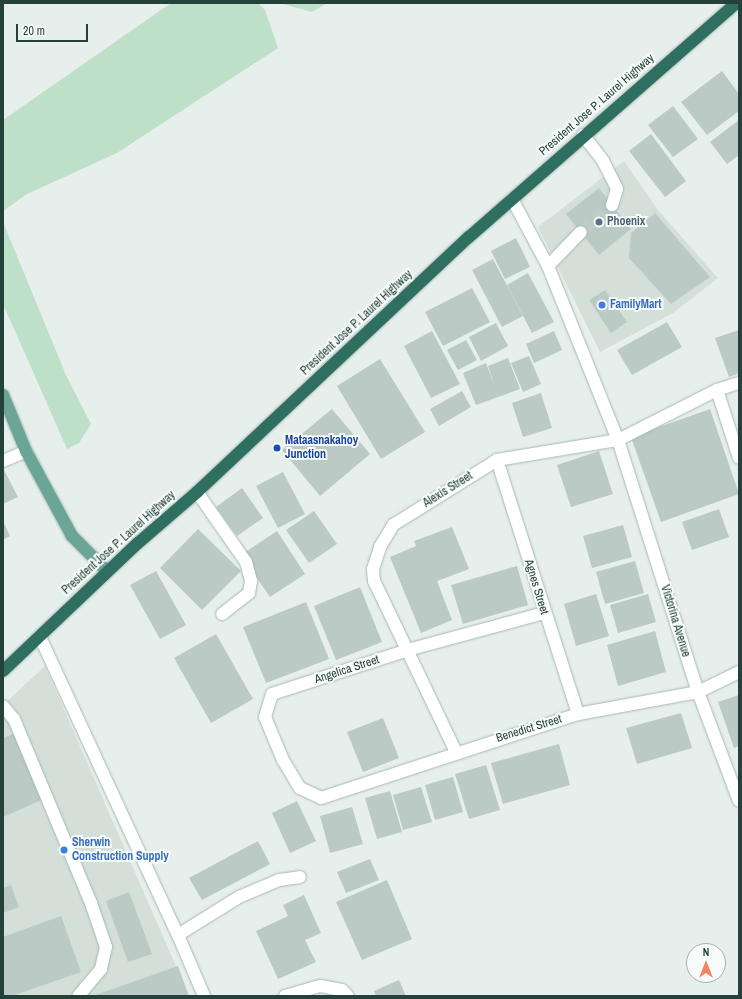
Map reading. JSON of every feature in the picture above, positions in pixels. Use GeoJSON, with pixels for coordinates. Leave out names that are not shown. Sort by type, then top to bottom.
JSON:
{"type":"FeatureCollection","features":[{"type":"Feature","properties":{"kind":"highway","name":"President Jose P. Laurel Highway"},"geometry":{"type":"LineString","coordinates":[[3,671],[108,571],[196,492],[469,237],[583,135],[736,3]]}},
{"type":"Feature","properties":{"kind":"main road"},"geometry":{"type":"LineString","coordinates":[[3,395],[26,452],[72,536],[108,571]]}},
{"type":"Feature","properties":{"kind":"street"},"geometry":{"type":"LineString","coordinates":[[583,135],[603,161],[617,189],[612,205]]}},
{"type":"Feature","properties":{"kind":"street","name":"Victorina Avenue"},"geometry":{"type":"LineString","coordinates":[[512,199],[548,266],[618,440],[698,692],[738,798]]}},
{"type":"Feature","properties":{"kind":"street"},"geometry":{"type":"LineString","coordinates":[[548,266],[581,232]]}},
{"type":"Feature","properties":{"kind":"street","name":"Alexis Street"},"geometry":{"type":"LineString","coordinates":[[456,752],[374,581],[374,569],[380,547],[393,525],[497,460],[618,440],[717,390],[739,383]]}},
{"type":"Feature","properties":{"kind":"street"},"geometry":{"type":"LineString","coordinates":[[717,390],[739,458]]}},
{"type":"Feature","properties":{"kind":"street"},"geometry":{"type":"LineString","coordinates":[[3,461],[26,452]]}},
{"type":"Feature","properties":{"kind":"street","name":"Agnes Street"},"geometry":{"type":"LineString","coordinates":[[497,460],[544,613],[578,714]]}},
{"type":"Feature","properties":{"kind":"street"},"geometry":{"type":"LineString","coordinates":[[196,492],[246,562],[251,582],[249,593],[222,614]]}},
{"type":"Feature","properties":{"kind":"street","name":"Angelica Street"},"geometry":{"type":"LineString","coordinates":[[321,798],[300,788],[283,760],[265,717],[272,694],[408,650],[544,613]]}},
{"type":"Feature","properties":{"kind":"street"},"geometry":{"type":"LineString","coordinates":[[40,637],[178,936],[204,996]]}},
{"type":"Feature","properties":{"kind":"street","name":"Benedict Street"},"geometry":{"type":"LineString","coordinates":[[321,798],[456,752],[578,714],[698,692],[739,672]]}},
{"type":"Feature","properties":{"kind":"street"},"geometry":{"type":"LineString","coordinates":[[3,706],[14,719],[91,903],[106,947],[101,969],[85,991],[78,996]]}},
{"type":"Feature","properties":{"kind":"street"},"geometry":{"type":"LineString","coordinates":[[178,936],[240,897],[279,880],[300,877]]}},
{"type":"Feature","properties":{"kind":"street"},"geometry":{"type":"LineString","coordinates":[[285,996],[321,986],[342,990],[348,996]]}},
{"type":"Feature","properties":{"kind":"shaded area"},"geometry":{"type":"Polygon","coordinates":[[[624,161],[658,210],[718,278],[673,313],[600,352],[538,227],[624,161]]]}},
{"type":"Feature","properties":{"kind":"shaded area","name":"Sherwin Construction Supply"},"geometry":{"type":"Polygon","coordinates":[[[45,666],[189,996],[3,996],[3,705],[45,666]]]}},
{"type":"Feature","properties":{"kind":"green space"},"geometry":{"type":"Polygon","coordinates":[[[171,3],[258,3],[265,10],[278,48],[117,153],[27,194],[3,211],[3,120],[171,3]]]}},
{"type":"Feature","properties":{"kind":"green space"},"geometry":{"type":"Polygon","coordinates":[[[279,3],[327,3],[312,12],[279,3]]]}},
{"type":"Feature","properties":{"kind":"green space"},"geometry":{"type":"Polygon","coordinates":[[[3,222],[66,375],[91,424],[79,443],[67,449],[3,304],[3,222]]]}},
{"type":"Feature","properties":{"kind":"building"},"geometry":{"type":"Polygon","coordinates":[[[722,71],[739,94],[739,111],[707,135],[681,102],[722,71]]]}},
{"type":"Feature","properties":{"kind":"building"},"geometry":{"type":"Polygon","coordinates":[[[673,106],[698,139],[673,157],[648,125],[673,106]]]}},
{"type":"Feature","properties":{"kind":"building"},"geometry":{"type":"Polygon","coordinates":[[[739,120],[739,155],[727,164],[710,142],[739,120]]]}},
{"type":"Feature","properties":{"kind":"building"},"geometry":{"type":"Polygon","coordinates":[[[651,134],[686,181],[665,197],[629,151],[651,134]]]}},
{"type":"Feature","properties":{"kind":"building","name":"Phoenix"},"geometry":{"type":"Polygon","coordinates":[[[599,188],[631,229],[599,255],[566,214],[599,188]]]}},
{"type":"Feature","properties":{"kind":"building"},"geometry":{"type":"Polygon","coordinates":[[[655,213],[710,277],[671,304],[629,258],[631,233],[655,213]]]}},
{"type":"Feature","properties":{"kind":"building"},"geometry":{"type":"Polygon","coordinates":[[[516,238],[530,267],[505,279],[491,251],[516,238]]]}},
{"type":"Feature","properties":{"kind":"building"},"geometry":{"type":"Polygon","coordinates":[[[493,259],[523,316],[502,327],[472,270],[493,259]]]}},
{"type":"Feature","properties":{"kind":"building"},"geometry":{"type":"Polygon","coordinates":[[[528,273],[554,322],[532,333],[507,285],[528,273]]]}},
{"type":"Feature","properties":{"kind":"building"},"geometry":{"type":"Polygon","coordinates":[[[472,288],[490,322],[443,346],[425,312],[472,288]]]}},
{"type":"Feature","properties":{"kind":"building"},"geometry":{"type":"Polygon","coordinates":[[[605,290],[627,322],[611,333],[589,300],[605,290]]]}},
{"type":"Feature","properties":{"kind":"building"},"geometry":{"type":"Polygon","coordinates":[[[667,322],[682,347],[632,375],[617,350],[667,322]]]}},
{"type":"Feature","properties":{"kind":"building"},"geometry":{"type":"Polygon","coordinates":[[[496,323],[508,346],[481,361],[469,337],[496,323]]]}},
{"type":"Feature","properties":{"kind":"building"},"geometry":{"type":"Polygon","coordinates":[[[739,330],[739,373],[729,377],[715,338],[739,330]]]}},
{"type":"Feature","properties":{"kind":"building"},"geometry":{"type":"Polygon","coordinates":[[[432,331],[460,384],[431,398],[404,346],[432,331]]]}},
{"type":"Feature","properties":{"kind":"building"},"geometry":{"type":"Polygon","coordinates":[[[554,331],[562,350],[534,363],[526,344],[554,331]]]}},
{"type":"Feature","properties":{"kind":"building"},"geometry":{"type":"Polygon","coordinates":[[[466,340],[477,360],[458,370],[447,350],[466,340]]]}},
{"type":"Feature","properties":{"kind":"building"},"geometry":{"type":"Polygon","coordinates":[[[529,356],[541,384],[523,392],[511,363],[529,356]]]}},
{"type":"Feature","properties":{"kind":"building"},"geometry":{"type":"Polygon","coordinates":[[[508,358],[520,389],[476,405],[463,373],[486,363],[495,387],[488,366],[508,358]]]}},
{"type":"Feature","properties":{"kind":"building"},"geometry":{"type":"Polygon","coordinates":[[[380,359],[425,432],[381,459],[337,386],[380,359]]]}},
{"type":"Feature","properties":{"kind":"building"},"geometry":{"type":"Polygon","coordinates":[[[462,391],[471,407],[439,426],[430,409],[462,391]]]}},
{"type":"Feature","properties":{"kind":"building"},"geometry":{"type":"Polygon","coordinates":[[[541,393],[552,428],[523,437],[512,403],[541,393]]]}},
{"type":"Feature","properties":{"kind":"building"},"geometry":{"type":"Polygon","coordinates":[[[332,409],[370,454],[320,496],[282,450],[332,409]]]}},
{"type":"Feature","properties":{"kind":"building"},"geometry":{"type":"Polygon","coordinates":[[[710,409],[739,494],[661,522],[631,437],[710,409]]]}},
{"type":"Feature","properties":{"kind":"building"},"geometry":{"type":"Polygon","coordinates":[[[599,451],[613,494],[571,507],[557,465],[599,451]]]}},
{"type":"Feature","properties":{"kind":"building"},"geometry":{"type":"Polygon","coordinates":[[[3,468],[18,497],[3,504],[3,468]]]}},
{"type":"Feature","properties":{"kind":"building"},"geometry":{"type":"Polygon","coordinates":[[[283,472],[305,514],[278,528],[256,486],[283,472]]]}},
{"type":"Feature","properties":{"kind":"building"},"geometry":{"type":"Polygon","coordinates":[[[242,488],[263,518],[237,536],[216,507],[242,488]]]}},
{"type":"Feature","properties":{"kind":"building"},"geometry":{"type":"Polygon","coordinates":[[[719,509],[729,537],[692,550],[682,522],[719,509]]]}},
{"type":"Feature","properties":{"kind":"building"},"geometry":{"type":"Polygon","coordinates":[[[314,511],[337,544],[309,563],[286,530],[314,511]]]}},
{"type":"Feature","properties":{"kind":"building"},"geometry":{"type":"Polygon","coordinates":[[[3,521],[10,536],[3,540],[3,521]]]}},
{"type":"Feature","properties":{"kind":"building"},"geometry":{"type":"Polygon","coordinates":[[[623,525],[632,557],[592,568],[583,536],[623,525]]]}},
{"type":"Feature","properties":{"kind":"building"},"geometry":{"type":"Polygon","coordinates":[[[452,527],[469,569],[437,581],[452,620],[421,633],[390,557],[416,546],[414,541],[452,527]]]}},
{"type":"Feature","properties":{"kind":"building"},"geometry":{"type":"Polygon","coordinates":[[[198,529],[241,571],[202,610],[160,568],[198,529]]]}},
{"type":"Feature","properties":{"kind":"building"},"geometry":{"type":"Polygon","coordinates":[[[277,531],[305,574],[270,597],[241,555],[277,531]]]}},
{"type":"Feature","properties":{"kind":"building"},"geometry":{"type":"Polygon","coordinates":[[[635,561],[644,593],[605,604],[596,572],[635,561]]]}},
{"type":"Feature","properties":{"kind":"building"},"geometry":{"type":"Polygon","coordinates":[[[517,566],[528,605],[463,624],[451,585],[517,566]]]}},
{"type":"Feature","properties":{"kind":"building"},"geometry":{"type":"Polygon","coordinates":[[[156,571],[186,625],[160,639],[130,585],[156,571]]]}},
{"type":"Feature","properties":{"kind":"building"},"geometry":{"type":"Polygon","coordinates":[[[360,587],[382,642],[336,660],[314,606],[360,587]]]}},
{"type":"Feature","properties":{"kind":"building"},"geometry":{"type":"Polygon","coordinates":[[[596,594],[609,636],[576,646],[564,604],[596,594]]]}},
{"type":"Feature","properties":{"kind":"building"},"geometry":{"type":"Polygon","coordinates":[[[648,594],[656,622],[618,633],[610,605],[648,594]]]}},
{"type":"Feature","properties":{"kind":"building"},"geometry":{"type":"Polygon","coordinates":[[[306,602],[329,659],[266,683],[243,627],[306,602]]]}},
{"type":"Feature","properties":{"kind":"building"},"geometry":{"type":"Polygon","coordinates":[[[655,631],[666,672],[618,686],[607,645],[655,631]]]}},
{"type":"Feature","properties":{"kind":"building"},"geometry":{"type":"Polygon","coordinates":[[[216,634],[253,699],[211,723],[174,658],[216,634]]]}},
{"type":"Feature","properties":{"kind":"building"},"geometry":{"type":"Polygon","coordinates":[[[739,695],[739,746],[734,748],[718,702],[739,695]]]}},
{"type":"Feature","properties":{"kind":"building"},"geometry":{"type":"Polygon","coordinates":[[[681,713],[692,748],[637,764],[626,728],[681,713]]]}},
{"type":"Feature","properties":{"kind":"building"},"geometry":{"type":"Polygon","coordinates":[[[383,718],[399,758],[363,772],[347,732],[383,718]]]}},
{"type":"Feature","properties":{"kind":"building"},"geometry":{"type":"Polygon","coordinates":[[[15,733],[44,799],[3,817],[3,738],[15,733]]]}},
{"type":"Feature","properties":{"kind":"building"},"geometry":{"type":"Polygon","coordinates":[[[559,744],[570,785],[503,804],[491,763],[559,744]]]}},
{"type":"Feature","properties":{"kind":"building"},"geometry":{"type":"Polygon","coordinates":[[[486,765],[500,810],[469,819],[455,774],[486,765]]]}},
{"type":"Feature","properties":{"kind":"building"},"geometry":{"type":"Polygon","coordinates":[[[453,777],[463,812],[435,820],[425,785],[453,777]]]}},
{"type":"Feature","properties":{"kind":"building"},"geometry":{"type":"Polygon","coordinates":[[[421,787],[432,822],[403,830],[393,795],[421,787]]]}},
{"type":"Feature","properties":{"kind":"building"},"geometry":{"type":"Polygon","coordinates":[[[390,791],[402,832],[377,839],[365,798],[390,791]]]}},
{"type":"Feature","properties":{"kind":"building"},"geometry":{"type":"Polygon","coordinates":[[[297,801],[316,841],[290,853],[272,813],[297,801]]]}},
{"type":"Feature","properties":{"kind":"building"},"geometry":{"type":"Polygon","coordinates":[[[352,807],[363,844],[330,853],[320,816],[352,807]]]}},
{"type":"Feature","properties":{"kind":"building"},"geometry":{"type":"Polygon","coordinates":[[[258,841],[270,864],[202,900],[189,878],[258,841]]]}},
{"type":"Feature","properties":{"kind":"building"},"geometry":{"type":"Polygon","coordinates":[[[370,859],[379,880],[346,893],[337,872],[370,859]]]}},
{"type":"Feature","properties":{"kind":"building"},"geometry":{"type":"Polygon","coordinates":[[[387,880],[412,939],[362,960],[336,902],[387,880]]]}},
{"type":"Feature","properties":{"kind":"building"},"geometry":{"type":"Polygon","coordinates":[[[11,885],[19,907],[3,913],[3,888],[11,885]]]}},
{"type":"Feature","properties":{"kind":"building"},"geometry":{"type":"Polygon","coordinates":[[[129,892],[152,954],[128,962],[106,901],[129,892]]]}},
{"type":"Feature","properties":{"kind":"building"},"geometry":{"type":"Polygon","coordinates":[[[304,895],[321,933],[305,940],[316,962],[278,979],[256,931],[288,916],[283,905],[304,895]]]}},
{"type":"Feature","properties":{"kind":"building"},"geometry":{"type":"Polygon","coordinates":[[[61,916],[81,972],[12,996],[3,996],[3,937],[61,916]]]}},
{"type":"Feature","properties":{"kind":"building"},"geometry":{"type":"Polygon","coordinates":[[[178,966],[189,996],[93,996],[178,966]]]}},
{"type":"Feature","properties":{"kind":"building"},"geometry":{"type":"Polygon","coordinates":[[[399,980],[406,996],[376,996],[374,991],[399,980]]]}},
{"type":"Feature","properties":{"kind":"tunnel"},"geometry":{"type":"LineString","coordinates":[[581,232],[612,205]]}},
{"type":"Feature","properties":{"kind":"place","name":"Phoenix"},"geometry":{"type":"Point","coordinates":[599,222]}},
{"type":"Feature","properties":{"kind":"place","name":"FamilyMart"},"geometry":{"type":"Point","coordinates":[602,305]}},
{"type":"Feature","properties":{"kind":"place","name":"Mataasnakahoy Junction"},"geometry":{"type":"Point","coordinates":[277,448]}},
{"type":"Feature","properties":{"kind":"place","name":"Sherwin Construction Supply"},"geometry":{"type":"Point","coordinates":[64,850]}}]}
